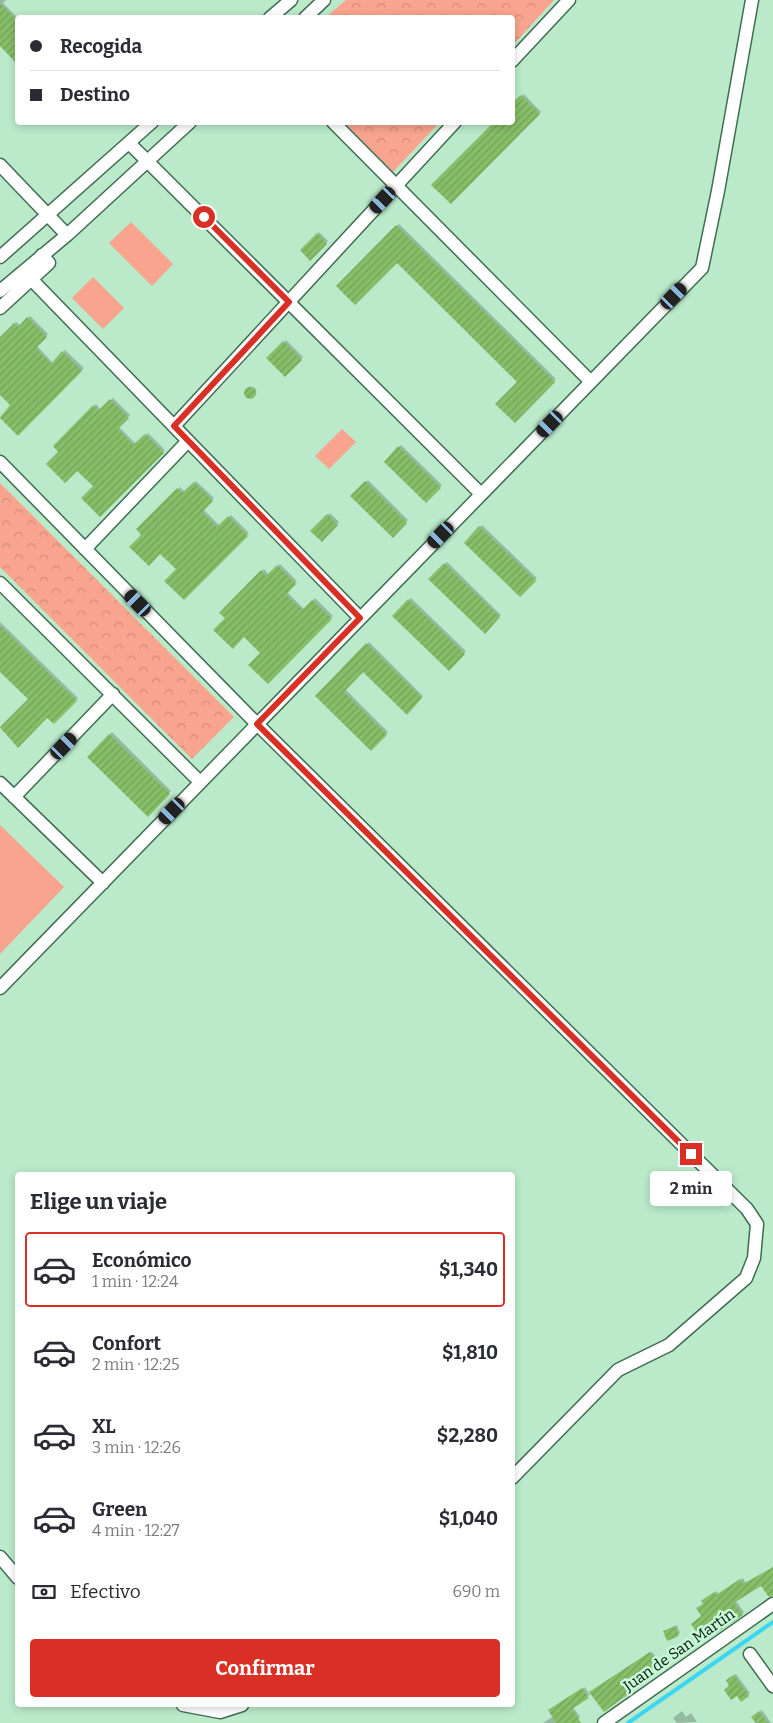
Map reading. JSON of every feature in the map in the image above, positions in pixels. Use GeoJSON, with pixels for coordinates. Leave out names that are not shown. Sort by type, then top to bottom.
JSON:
{"type":"FeatureCollection","features":[{"type":"Feature","properties":{"kind":"street"},"geometry":{"type":"LineString","coordinates":[[274,15],[291,0]]}},
{"type":"Feature","properties":{"kind":"street"},"geometry":{"type":"LineString","coordinates":[[308,15],[324,0]]}},
{"type":"Feature","properties":{"kind":"street"},"geometry":{"type":"LineString","coordinates":[[515,58],[569,0]]}},
{"type":"Feature","properties":{"kind":"street"},"geometry":{"type":"LineString","coordinates":[[0,988],[702,268],[752,0]]}},
{"type":"Feature","properties":{"kind":"street"},"geometry":{"type":"LineString","coordinates":[[0,257],[149,125]]}},
{"type":"Feature","properties":{"kind":"street"},"geometry":{"type":"LineString","coordinates":[[0,291],[67,235],[187,125]]}},
{"type":"Feature","properties":{"kind":"street"},"geometry":{"type":"LineString","coordinates":[[336,125],[591,382]]}},
{"type":"Feature","properties":{"kind":"street"},"geometry":{"type":"LineString","coordinates":[[174,426],[452,125]]}},
{"type":"Feature","properties":{"kind":"street"},"geometry":{"type":"LineString","coordinates":[[129,142],[481,494]]}},
{"type":"Feature","properties":{"kind":"street"},"geometry":{"type":"LineString","coordinates":[[0,164],[67,235]]}},
{"type":"Feature","properties":{"kind":"street"},"geometry":{"type":"LineString","coordinates":[[0,308],[49,263],[42,256]]}},
{"type":"Feature","properties":{"kind":"street"},"geometry":{"type":"LineString","coordinates":[[31,279],[360,618]]}},
{"type":"Feature","properties":{"kind":"street"},"geometry":{"type":"LineString","coordinates":[[85,549],[188,441]]}},
{"type":"Feature","properties":{"kind":"street"},"geometry":{"type":"LineString","coordinates":[[0,462],[257,724],[747,1210],[757,1224],[754,1258],[746,1278],[668,1346],[618,1370],[515,1475]]}},
{"type":"Feature","properties":{"kind":"street"},"geometry":{"type":"LineString","coordinates":[[0,583],[200,782]]}},
{"type":"Feature","properties":{"kind":"street"},"geometry":{"type":"LineString","coordinates":[[14,797],[113,694]]}},
{"type":"Feature","properties":{"kind":"street"},"geometry":{"type":"LineString","coordinates":[[0,783],[103,882]]}},
{"type":"Feature","properties":{"kind":"street"},"geometry":{"type":"LineString","coordinates":[[0,1557],[15,1574]]}},
{"type":"Feature","properties":{"kind":"street","name":"Juan de San Martín"},"geometry":{"type":"LineString","coordinates":[[604,1723],[773,1604]]}},
{"type":"Feature","properties":{"kind":"street"},"geometry":{"type":"LineString","coordinates":[[750,1654],[773,1686]]}},
{"type":"Feature","properties":{"kind":"street"},"geometry":{"type":"LineString","coordinates":[[193,1707],[220,1712],[236,1707]]}},
{"type":"Feature","properties":{"kind":"green space"},"geometry":{"type":"Polygon","coordinates":[[[346,0],[554,0],[515,43],[515,15],[328,15],[346,0]]]}},
{"type":"Feature","properties":{"kind":"green space"},"geometry":{"type":"Polygon","coordinates":[[[346,125],[437,125],[393,172],[346,125]]]}},
{"type":"Feature","properties":{"kind":"green space"},"geometry":{"type":"Polygon","coordinates":[[[131,222],[173,264],[152,286],[109,243],[131,222]]]}},
{"type":"Feature","properties":{"kind":"green space"},"geometry":{"type":"Polygon","coordinates":[[[93,277],[124,308],[103,329],[72,298],[93,277]]]}},
{"type":"Feature","properties":{"kind":"green space"},"geometry":{"type":"Polygon","coordinates":[[[342,429],[356,442],[329,469],[315,456],[342,429]]]}},
{"type":"Feature","properties":{"kind":"green space"},"geometry":{"type":"Polygon","coordinates":[[[0,483],[234,717],[192,759],[0,567],[0,483]]]}},
{"type":"Feature","properties":{"kind":"green space"},"geometry":{"type":"Polygon","coordinates":[[[0,825],[64,887],[0,954],[0,825]]]}},
{"type":"Feature","properties":{"kind":"building"},"geometry":{"type":"Polygon","coordinates":[[[0,3],[15,19],[15,62],[0,46],[0,3]]]}},
{"type":"Feature","properties":{"kind":"building"},"geometry":{"type":"Polygon","coordinates":[[[521,95],[540,114],[451,204],[431,185],[491,125],[515,125],[515,100],[521,95]]]}},
{"type":"Feature","properties":{"kind":"building"},"geometry":{"type":"Polygon","coordinates":[[[396,225],[555,382],[515,423],[495,404],[517,382],[397,263],[355,305],[336,286],[396,225]]]}},
{"type":"Feature","properties":{"kind":"building"},"geometry":{"type":"Polygon","coordinates":[[[317,233],[327,244],[310,261],[300,250],[317,233]]]}},
{"type":"Feature","properties":{"kind":"building"},"geometry":{"type":"Polygon","coordinates":[[[27,317],[47,337],[36,348],[51,364],[62,351],[82,371],[18,436],[0,418],[10,405],[0,395],[0,337],[14,323],[18,327],[27,317]]]}},
{"type":"Feature","properties":{"kind":"building"},"geometry":{"type":"Polygon","coordinates":[[[283,341],[302,360],[285,377],[266,358],[283,341]]]}},
{"type":"Feature","properties":{"kind":"building"},"geometry":{"type":"Polygon","coordinates":[[[248,387],[252,387],[256,393],[252,399],[248,399],[244,395],[244,391],[248,387]]]}},
{"type":"Feature","properties":{"kind":"building"},"geometry":{"type":"Polygon","coordinates":[[[110,399],[129,418],[118,429],[133,445],[145,434],[164,453],[100,517],[81,498],[93,486],[77,471],[65,483],[46,464],[58,452],[53,446],[93,405],[98,411],[110,399]]]}},
{"type":"Feature","properties":{"kind":"building"},"geometry":{"type":"Polygon","coordinates":[[[398,446],[441,488],[426,503],[384,462],[398,446]]]}},
{"type":"Feature","properties":{"kind":"building"},"geometry":{"type":"Polygon","coordinates":[[[365,481],[407,523],[393,538],[350,496],[365,481]]]}},
{"type":"Feature","properties":{"kind":"building"},"geometry":{"type":"Polygon","coordinates":[[[194,482],[213,501],[202,512],[217,527],[228,516],[248,536],[184,600],[164,581],[176,569],[160,554],[149,566],[129,547],[141,535],[136,529],[177,488],[182,493],[194,482]]]}},
{"type":"Feature","properties":{"kind":"building"},"geometry":{"type":"Polygon","coordinates":[[[327,514],[338,525],[322,542],[310,531],[327,514]]]}},
{"type":"Feature","properties":{"kind":"building"},"geometry":{"type":"Polygon","coordinates":[[[479,526],[536,581],[520,597],[464,543],[479,526]]]}},
{"type":"Feature","properties":{"kind":"building"},"geometry":{"type":"Polygon","coordinates":[[[444,563],[500,617],[485,634],[428,579],[444,563]]]}},
{"type":"Feature","properties":{"kind":"building"},"geometry":{"type":"Polygon","coordinates":[[[277,565],[296,584],[286,595],[302,610],[312,600],[332,619],[268,684],[248,665],[260,653],[244,637],[233,649],[213,630],[225,618],[219,613],[261,570],[266,576],[277,565]]]}},
{"type":"Feature","properties":{"kind":"building"},"geometry":{"type":"Polygon","coordinates":[[[408,599],[465,654],[449,671],[392,616],[408,599]]]}},
{"type":"Feature","properties":{"kind":"building"},"geometry":{"type":"Polygon","coordinates":[[[0,626],[77,701],[54,724],[47,718],[18,748],[0,727],[28,699],[0,672],[0,626]]]}},
{"type":"Feature","properties":{"kind":"building"},"geometry":{"type":"Polygon","coordinates":[[[366,643],[422,698],[407,715],[363,672],[344,692],[387,735],[371,751],[315,696],[366,643]]]}},
{"type":"Feature","properties":{"kind":"building"},"geometry":{"type":"Polygon","coordinates":[[[109,734],[170,794],[148,817],[87,757],[109,734]]]}},
{"type":"Feature","properties":{"kind":"building"},"geometry":{"type":"Polygon","coordinates":[[[773,1567],[773,1596],[769,1597],[761,1586],[734,1603],[743,1615],[715,1634],[713,1632],[702,1640],[691,1624],[701,1616],[696,1608],[703,1604],[701,1601],[714,1592],[716,1595],[740,1579],[743,1584],[773,1567]]]}},
{"type":"Feature","properties":{"kind":"building"},"geometry":{"type":"Polygon","coordinates":[[[675,1626],[679,1636],[667,1641],[663,1631],[675,1626]]]}},
{"type":"Feature","properties":{"kind":"building"},"geometry":{"type":"Polygon","coordinates":[[[650,1652],[660,1667],[632,1686],[628,1690],[630,1693],[604,1712],[589,1692],[650,1652]]]}},
{"type":"Feature","properties":{"kind":"building"},"geometry":{"type":"Polygon","coordinates":[[[734,1675],[749,1696],[741,1702],[737,1696],[731,1700],[724,1690],[729,1686],[726,1680],[734,1675]]]}},
{"type":"Feature","properties":{"kind":"building"},"geometry":{"type":"Polygon","coordinates":[[[582,1688],[589,1698],[572,1709],[581,1723],[556,1723],[548,1710],[582,1688]]]}},
{"type":"Feature","properties":{"kind":"building"},"geometry":{"type":"Polygon","coordinates":[[[759,1711],[768,1723],[756,1723],[751,1717],[759,1711]]]}},
{"type":"Feature","properties":{"kind":"waterway"},"geometry":{"type":"LineString","coordinates":[[628,1723],[773,1622]]}},
{"type":"Feature","properties":{"kind":"route"},"geometry":{"type":"LineString","coordinates":[[204,217],[289,302],[174,426],[360,618],[257,724],[691,1154]]}}]}
